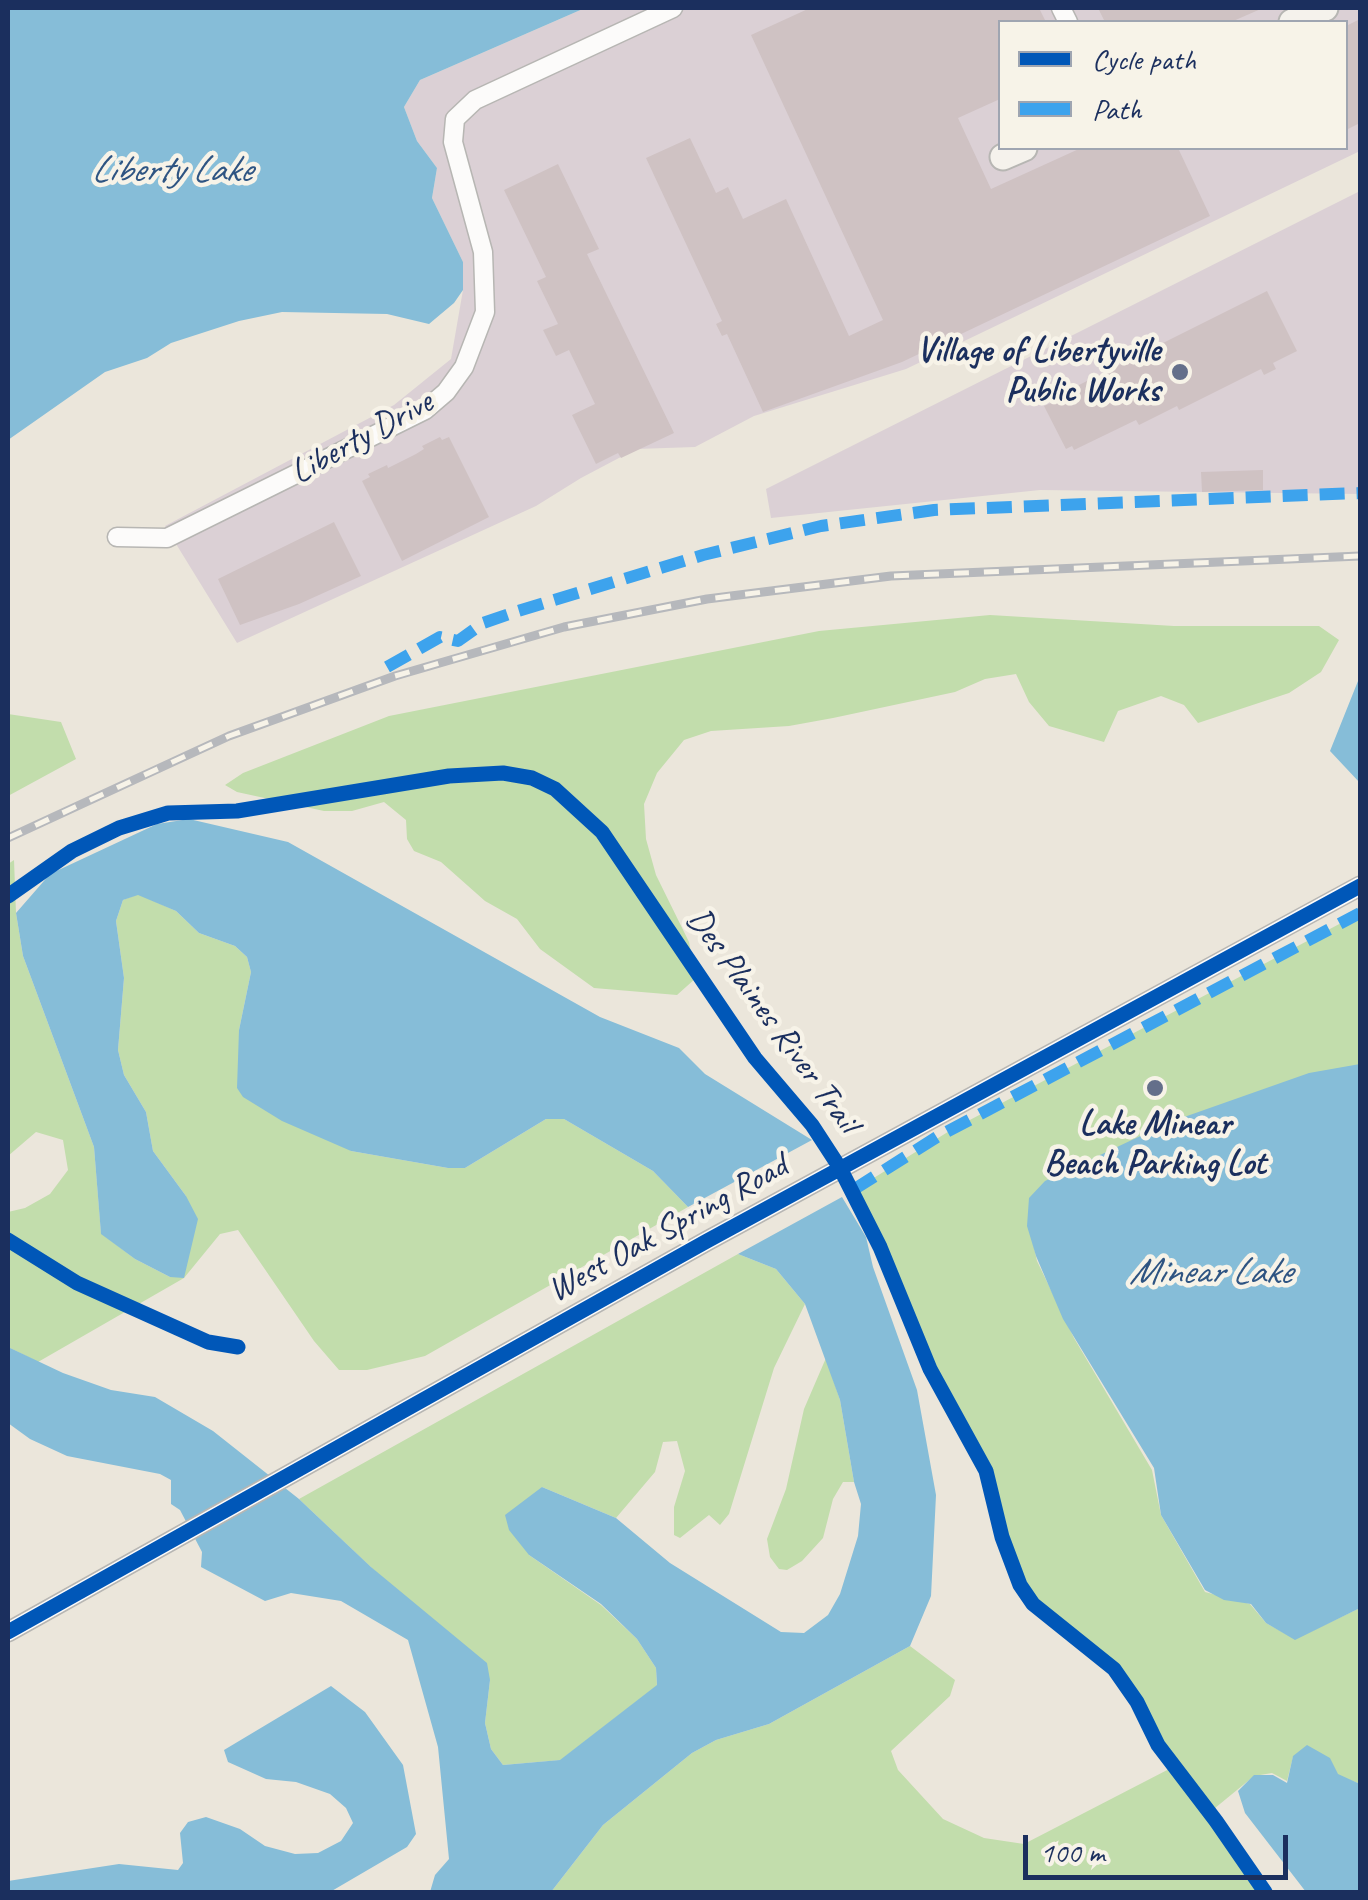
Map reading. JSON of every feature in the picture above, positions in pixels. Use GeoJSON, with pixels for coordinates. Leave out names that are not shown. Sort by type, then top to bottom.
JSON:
{"type":"FeatureCollection","features":[{"type":"Feature","properties":{"kind":"street","name":"Liberty Drive"},"geometry":{"type":"LineString","coordinates":[[117,537],[167,538],[425,410],[446,392],[464,367],[484,312],[482,252],[453,142],[455,119],[475,100],[674,8]]}},
{"type":"Feature","properties":{"kind":"street"},"geometry":{"type":"LineString","coordinates":[[1297,20],[1325,8]]}},
{"type":"Feature","properties":{"kind":"street","name":"West Oak Spring Road"},"geometry":{"type":"LineString","coordinates":[[8,1632],[840,1168],[1360,886]]}},
{"type":"Feature","properties":{"kind":"shaded area"},"geometry":{"type":"Polygon","coordinates":[[[585,8],[1360,8],[1360,151],[906,369],[754,416],[695,447],[636,449],[536,506],[237,643],[165,526],[394,405],[451,359],[463,290],[463,262],[432,198],[437,168],[417,141],[404,107],[420,80],[585,8]]]}},
{"type":"Feature","properties":{"kind":"shaded area"},"geometry":{"type":"Polygon","coordinates":[[[1360,191],[1360,494],[1040,490],[771,518],[766,489],[1360,191]]]}},
{"type":"Feature","properties":{"kind":"green space"},"geometry":{"type":"Polygon","coordinates":[[[990,615],[1174,626],[1319,626],[1339,640],[1321,672],[1289,693],[1198,723],[1184,705],[1161,696],[1118,711],[1104,742],[1049,726],[1029,702],[1016,674],[985,679],[955,692],[833,718],[789,726],[711,731],[684,740],[657,773],[644,804],[646,839],[656,875],[689,942],[696,978],[677,995],[594,988],[540,949],[517,919],[485,901],[441,862],[414,851],[407,839],[406,820],[384,802],[352,811],[324,811],[237,792],[225,785],[243,773],[389,716],[819,631],[990,615]]]}},
{"type":"Feature","properties":{"kind":"green space"},"geometry":{"type":"Polygon","coordinates":[[[8,714],[61,722],[76,759],[8,796],[8,714]]]}},
{"type":"Feature","properties":{"kind":"green space"},"geometry":{"type":"Polygon","coordinates":[[[14,860],[23,956],[94,1147],[101,1233],[135,1259],[170,1277],[186,1196],[153,1151],[146,1112],[124,1075],[118,1050],[124,978],[116,921],[123,900],[138,894],[176,911],[199,933],[235,946],[247,957],[251,972],[239,1030],[351,1151],[465,1168],[546,1119],[564,1119],[653,1171],[688,1207],[425,1356],[367,1370],[339,1370],[314,1341],[238,1230],[220,1234],[184,1278],[38,1362],[8,1347],[8,1212],[25,1208],[50,1194],[68,1170],[63,1140],[36,1132],[8,1156],[8,864],[14,860]]]}},
{"type":"Feature","properties":{"kind":"green space"},"geometry":{"type":"Polygon","coordinates":[[[1360,913],[1360,1066],[1029,1225],[1037,1261],[1074,1338],[1152,1470],[1161,1515],[1205,1592],[1250,1604],[1266,1623],[1295,1639],[1360,1608],[1360,1784],[1293,1757],[1287,1781],[1272,1773],[1254,1776],[1209,1813],[1263,1892],[551,1892],[603,1825],[692,1753],[716,1740],[769,1724],[910,1646],[955,1680],[950,1696],[891,1751],[898,1770],[943,1819],[984,1838],[1024,1844],[1173,1767],[1203,1804],[1117,1673],[1026,1599],[997,1527],[986,1466],[939,1380],[856,1189],[951,1130],[1360,913]]]}},
{"type":"Feature","properties":{"kind":"green space"},"geometry":{"type":"Polygon","coordinates":[[[738,1254],[776,1269],[805,1304],[774,1368],[729,1514],[720,1525],[709,1515],[680,1538],[674,1535],[674,1507],[685,1471],[677,1441],[663,1442],[655,1472],[616,1518],[542,1487],[529,1555],[601,1605],[637,1639],[656,1668],[657,1686],[561,1760],[503,1765],[491,1749],[485,1723],[490,1680],[299,1499],[738,1254]]]}},
{"type":"Feature","properties":{"kind":"green space"},"geometry":{"type":"Polygon","coordinates":[[[826,1358],[840,1400],[854,1482],[843,1482],[833,1499],[823,1538],[802,1561],[787,1570],[779,1569],[770,1557],[767,1539],[786,1489],[804,1409],[826,1358]]]}},
{"type":"Feature","properties":{"kind":"water","name":"Liberty Lake"},"geometry":{"type":"Polygon","coordinates":[[[8,8],[585,8],[420,80],[404,107],[417,141],[437,168],[432,198],[463,262],[463,290],[429,324],[387,314],[282,312],[239,321],[171,343],[147,358],[105,372],[8,440],[8,8]]]}},
{"type":"Feature","properties":{"kind":"water"},"geometry":{"type":"Polygon","coordinates":[[[1360,676],[1360,783],[1330,751],[1360,676]]]}},
{"type":"Feature","properties":{"kind":"water"},"geometry":{"type":"Polygon","coordinates":[[[189,819],[288,842],[600,1017],[679,1048],[705,1074],[812,1140],[688,1207],[653,1171],[564,1119],[546,1119],[465,1168],[351,1151],[282,1121],[243,1097],[237,1088],[239,1030],[251,972],[247,957],[235,946],[199,933],[176,911],[138,895],[123,900],[116,921],[124,978],[118,1050],[124,1075],[146,1112],[153,1151],[198,1219],[184,1278],[170,1277],[135,1259],[101,1234],[94,1147],[23,956],[16,913],[50,874],[157,824],[189,819]]]}},
{"type":"Feature","properties":{"kind":"water","name":"Minear Lake"},"geometry":{"type":"Polygon","coordinates":[[[1360,1064],[1360,1608],[1295,1640],[1266,1623],[1251,1604],[1224,1600],[1205,1590],[1161,1515],[1154,1468],[1063,1319],[1027,1226],[1029,1198],[1045,1181],[1170,1122],[1309,1073],[1360,1064]]]}},
{"type":"Feature","properties":{"kind":"water"},"geometry":{"type":"Polygon","coordinates":[[[842,1197],[866,1237],[917,1390],[936,1495],[931,1596],[910,1646],[769,1724],[716,1740],[692,1753],[603,1825],[551,1892],[430,1892],[435,1875],[449,1859],[438,1747],[408,1640],[341,1601],[291,1593],[265,1601],[201,1567],[202,1552],[180,1510],[171,1504],[171,1480],[160,1474],[67,1456],[30,1439],[8,1423],[8,1347],[111,1390],[155,1397],[213,1431],[299,1499],[371,1567],[487,1663],[490,1680],[485,1723],[491,1749],[503,1765],[560,1760],[657,1685],[656,1668],[637,1639],[601,1604],[529,1555],[509,1530],[505,1515],[542,1487],[616,1518],[670,1563],[781,1632],[804,1633],[828,1615],[840,1594],[858,1536],[861,1504],[840,1400],[805,1304],[776,1269],[738,1254],[842,1197]]]}},
{"type":"Feature","properties":{"kind":"water"},"geometry":{"type":"Polygon","coordinates":[[[331,1686],[365,1712],[403,1765],[416,1834],[407,1847],[330,1892],[8,1892],[8,1881],[119,1864],[178,1870],[183,1863],[180,1833],[188,1822],[206,1817],[240,1829],[265,1846],[295,1854],[318,1853],[341,1841],[353,1823],[346,1808],[330,1794],[296,1782],[266,1779],[228,1762],[224,1750],[331,1686]]]}},
{"type":"Feature","properties":{"kind":"water"},"geometry":{"type":"Polygon","coordinates":[[[1307,1745],[1330,1758],[1338,1774],[1360,1784],[1360,1892],[1306,1892],[1245,1813],[1238,1791],[1254,1775],[1273,1775],[1287,1783],[1293,1756],[1307,1745]]]}},
{"type":"Feature","properties":{"kind":"building"},"geometry":{"type":"Polygon","coordinates":[[[810,8],[1039,8],[1045,20],[998,20],[998,100],[958,118],[991,189],[1077,150],[1179,150],[1210,216],[902,362],[763,412],[727,334],[722,336],[716,324],[722,321],[646,158],[690,138],[716,193],[728,187],[743,219],[786,199],[849,336],[883,320],[751,35],[810,8]]]}},
{"type":"Feature","properties":{"kind":"building"},"geometry":{"type":"Polygon","coordinates":[[[1098,8],[1263,8],[1236,20],[1104,20],[1098,8]]]}},
{"type":"Feature","properties":{"kind":"building"},"geometry":{"type":"Polygon","coordinates":[[[1360,19],[1360,123],[1348,129],[1348,25],[1360,19]]]}},
{"type":"Feature","properties":{"kind":"building"},"geometry":{"type":"Polygon","coordinates":[[[558,164],[599,249],[587,254],[674,433],[621,458],[618,453],[596,464],[572,415],[595,404],[569,350],[556,356],[543,330],[558,324],[537,281],[546,277],[504,190],[558,164]]]}},
{"type":"Feature","properties":{"kind":"building","name":"Village of Libertyville Public Works"},"geometry":{"type":"Polygon","coordinates":[[[1267,291],[1297,351],[1273,363],[1276,369],[1264,375],[1261,369],[1179,410],[1177,406],[1139,425],[1136,420],[1074,450],[1072,446],[1066,449],[1044,406],[1051,403],[1049,400],[1267,291]]]}},
{"type":"Feature","properties":{"kind":"building"},"geometry":{"type":"Polygon","coordinates":[[[449,437],[489,517],[402,561],[362,481],[370,477],[368,474],[416,454],[424,449],[422,446],[449,437]]]}},
{"type":"Feature","properties":{"kind":"building"},"geometry":{"type":"Polygon","coordinates":[[[1263,470],[1263,490],[1202,492],[1201,472],[1263,470]]]}},
{"type":"Feature","properties":{"kind":"building"},"geometry":{"type":"Polygon","coordinates":[[[334,522],[361,576],[240,625],[218,579],[334,522]]]}},
{"type":"Feature","properties":{"kind":"railway"},"geometry":{"type":"LineString","coordinates":[[8,838],[229,736],[395,676],[564,627],[707,599],[891,576],[1360,556]]}},
{"type":"Feature","properties":{"kind":"marked path"},"geometry":{"type":"LineString","coordinates":[[387,667],[440,637],[458,641],[483,623],[515,612],[703,555],[821,526],[934,510],[1360,493]]}},
{"type":"Feature","properties":{"kind":"marked path"},"geometry":{"type":"LineString","coordinates":[[853,1190],[937,1137],[1360,913]]}},
{"type":"Feature","properties":{"kind":"cycle path","name":"Des Plaines River Trail"},"geometry":{"type":"LineString","coordinates":[[8,896],[72,851],[119,828],[168,813],[237,811],[449,776],[503,773],[532,778],[555,789],[602,832],[755,1058],[812,1125],[840,1168],[880,1247],[930,1369],[986,1471],[1002,1537],[1020,1585],[1033,1604],[1114,1669],[1137,1702],[1158,1745],[1265,1892]]}},
{"type":"Feature","properties":{"kind":"cycle path"},"geometry":{"type":"LineString","coordinates":[[8,1632],[707,1241],[1360,886]]}},
{"type":"Feature","properties":{"kind":"cycle path"},"geometry":{"type":"LineString","coordinates":[[8,1240],[77,1283],[208,1342],[238,1347]]}},
{"type":"Feature","properties":{"kind":"place","name":"Village of Libertyville Public Works"},"geometry":{"type":"Point","coordinates":[1180,372]}},
{"type":"Feature","properties":{"kind":"place","name":"Lake Minear Beach Parking Lot"},"geometry":{"type":"Point","coordinates":[1155,1088]}}]}
